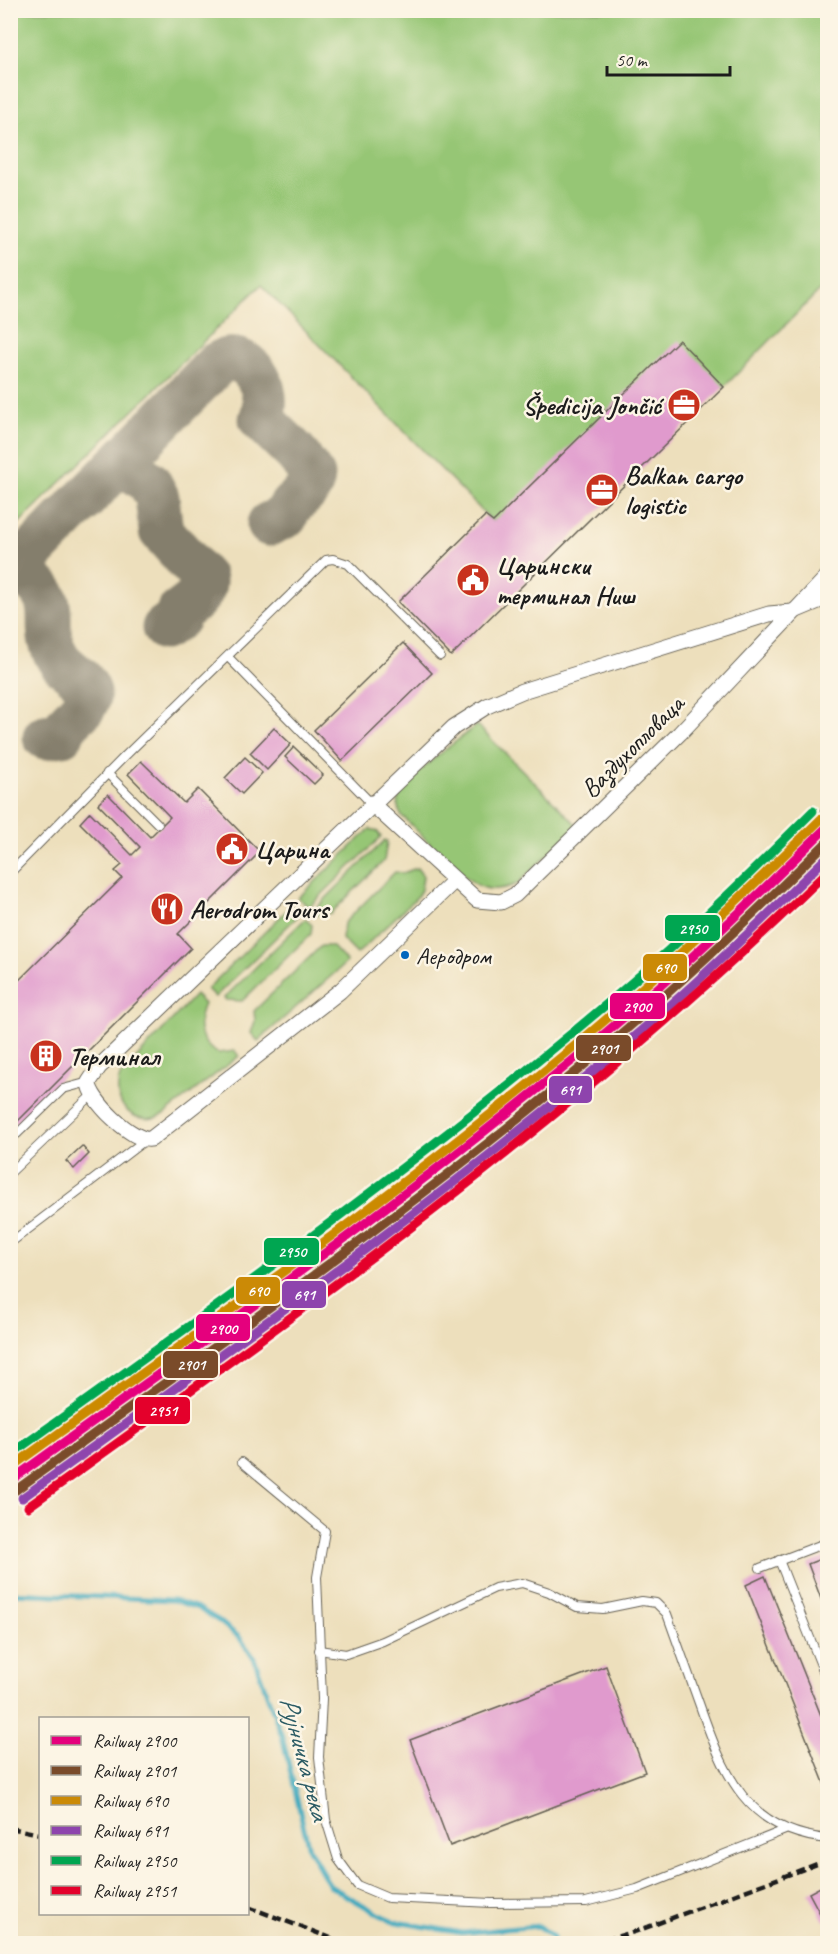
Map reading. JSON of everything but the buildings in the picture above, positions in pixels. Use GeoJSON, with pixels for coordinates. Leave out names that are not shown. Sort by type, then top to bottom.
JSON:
{"type":"FeatureCollection","features":[{"type":"Feature","properties":{"kind":"street","name":"Ваздухопловаца"},"geometry":{"type":"LineString","coordinates":[[371,803],[454,881],[482,902],[501,902],[520,892],[680,733],[828,576]]}},
{"type":"Feature","properties":{"kind":"street"},"geometry":{"type":"LineString","coordinates":[[454,881],[340,991],[167,1128],[144,1141],[134,1137],[90,1089],[99,1067],[371,803],[454,727],[501,698],[769,615],[792,612],[828,597]]}},
{"type":"Feature","properties":{"kind":"lane"},"geometry":{"type":"LineString","coordinates":[[10,873],[319,565],[333,558],[348,564],[440,656]]}},
{"type":"Feature","properties":{"kind":"lane"},"geometry":{"type":"LineString","coordinates":[[228,657],[371,803]]}},
{"type":"Feature","properties":{"kind":"lane"},"geometry":{"type":"LineString","coordinates":[[108,773],[158,824]]}},
{"type":"Feature","properties":{"kind":"lane"},"geometry":{"type":"LineString","coordinates":[[10,1136],[18,1134],[63,1089],[90,1089]]}},
{"type":"Feature","properties":{"kind":"lane"},"geometry":{"type":"LineString","coordinates":[[10,1173],[90,1089]]}},
{"type":"Feature","properties":{"kind":"lane"},"geometry":{"type":"LineString","coordinates":[[10,1243],[144,1141]]}},
{"type":"Feature","properties":{"kind":"lane"},"geometry":{"type":"LineString","coordinates":[[242,1462],[325,1531],[317,1577],[322,1699],[319,1757],[326,1820],[338,1859],[357,1885],[388,1898],[491,1903],[586,1902],[637,1889],[784,1830]]}},
{"type":"Feature","properties":{"kind":"lane"},"geometry":{"type":"LineString","coordinates":[[760,1568],[828,1542]]}},
{"type":"Feature","properties":{"kind":"lane"},"geometry":{"type":"LineString","coordinates":[[779,1560],[828,1683]]}},
{"type":"Feature","properties":{"kind":"lane"},"geometry":{"type":"LineString","coordinates":[[319,1650],[346,1654],[383,1641],[495,1588],[522,1583],[549,1592],[577,1607],[603,1609],[642,1600],[656,1603],[667,1614],[720,1762],[739,1794],[756,1811],[784,1830],[828,1839]]}},
{"type":"Feature","properties":{"kind":"green space"},"geometry":{"type":"Polygon","coordinates":[[[11,11],[827,11],[827,283],[724,387],[493,522],[261,285],[11,531],[11,11]]]}},
{"type":"Feature","properties":{"kind":"green space"},"geometry":{"type":"Polygon","coordinates":[[[477,725],[578,826],[517,884],[501,889],[485,888],[466,877],[401,815],[398,806],[399,797],[412,779],[477,725]]]}},
{"type":"Feature","properties":{"kind":"green space"},"geometry":{"type":"Polygon","coordinates":[[[370,829],[377,831],[381,837],[309,907],[298,898],[370,829]]]}},
{"type":"Feature","properties":{"kind":"green space"},"geometry":{"type":"Polygon","coordinates":[[[385,840],[387,842],[384,861],[331,913],[317,915],[313,911],[385,840]]]}},
{"type":"Feature","properties":{"kind":"green space"},"geometry":{"type":"Polygon","coordinates":[[[417,868],[423,876],[421,890],[416,898],[357,954],[342,939],[344,923],[395,872],[403,873],[417,868]]]}},
{"type":"Feature","properties":{"kind":"green space"},"geometry":{"type":"Polygon","coordinates":[[[292,905],[300,914],[215,997],[207,989],[292,905]]]}},
{"type":"Feature","properties":{"kind":"green space"},"geometry":{"type":"Polygon","coordinates":[[[305,919],[312,925],[311,934],[242,1001],[224,998],[305,919]]]}},
{"type":"Feature","properties":{"kind":"green space"},"geometry":{"type":"Polygon","coordinates":[[[321,946],[332,946],[347,962],[258,1041],[251,1033],[255,1021],[254,1011],[321,946]]]}},
{"type":"Feature","properties":{"kind":"green space"},"geometry":{"type":"Polygon","coordinates":[[[195,995],[204,1004],[200,1018],[200,1032],[206,1044],[218,1053],[235,1051],[239,1056],[163,1115],[153,1118],[134,1116],[127,1111],[119,1096],[120,1076],[195,995]]]}},
{"type":"Feature","properties":{"kind":"waterway","name":"Рујничка река"},"geometry":{"type":"LineString","coordinates":[[10,1593],[173,1600],[198,1608],[219,1621],[239,1637],[254,1658],[282,1736],[309,1849],[330,1886],[391,1921],[462,1933],[539,1926],[553,1937],[553,1944]]}},
{"type":"Feature","properties":{"kind":"taxiway"},"geometry":{"type":"LineString","coordinates":[[10,575],[217,364],[228,360],[239,361],[255,374],[264,396],[261,419],[296,453],[313,476],[309,488],[291,505],[286,516],[269,524]]}},
{"type":"Feature","properties":{"kind":"taxiway"},"geometry":{"type":"LineString","coordinates":[[116,467],[128,467],[149,482],[157,497],[161,531],[204,579],[200,594],[178,613],[178,618],[164,628]]}},
{"type":"Feature","properties":{"kind":"taxiway"},"geometry":{"type":"LineString","coordinates":[[16,569],[33,581],[43,592],[49,613],[49,633],[52,645],[58,658],[83,681],[89,692],[85,705],[68,723],[62,734],[45,737]]}},
{"type":"Feature","properties":{"kind":"railway"},"geometry":{"type":"LineString","coordinates":[[10,1467],[355,1218],[514,1094],[607,1015],[697,933],[828,805]]}},
{"type":"Feature","properties":{"kind":"railway"},"geometry":{"type":"LineString","coordinates":[[10,1828],[39,1834]]}},
{"type":"Feature","properties":{"kind":"railway"},"geometry":{"type":"LineString","coordinates":[[592,1944],[637,1931],[828,1860]]}},
{"type":"Feature","properties":{"kind":"railway"},"geometry":{"type":"LineString","coordinates":[[249,1907],[347,1944]]}},
{"type":"Feature","properties":{"kind":"rail line","name":"2950"},"geometry":{"type":"LineString","coordinates":[[10,1455],[243,1287],[473,1113],[646,970],[719,903],[813,811]]}},
{"type":"Feature","properties":{"kind":"rail line","name":"690"},"geometry":{"type":"LineString","coordinates":[[10,1468],[326,1240],[481,1122],[631,998],[821,819]]}},
{"type":"Feature","properties":{"kind":"rail line","name":"2900"},"geometry":{"type":"LineString","coordinates":[[10,1481],[328,1251],[484,1132],[661,985],[828,826]]}},
{"type":"Feature","properties":{"kind":"rail line","name":"2901"},"geometry":{"type":"LineString","coordinates":[[16,1490],[336,1259],[493,1139],[645,1013],[738,929],[828,841]]}},
{"type":"Feature","properties":{"kind":"rail line","name":"691"},"geometry":{"type":"LineString","coordinates":[[22,1498],[341,1267],[498,1148],[673,1003],[828,856]]}},
{"type":"Feature","properties":{"kind":"rail line","name":"2951"},"geometry":{"type":"LineString","coordinates":[[28,1507],[339,1282],[541,1125],[639,1044],[735,959],[828,871]]}},
{"type":"Feature","properties":{"kind":"place","name":"Špedicija Jončić"},"geometry":{"type":"Point","coordinates":[684,405]}},
{"type":"Feature","properties":{"kind":"place","name":"Balkan cargo logistic"},"geometry":{"type":"Point","coordinates":[602,490]}},
{"type":"Feature","properties":{"kind":"place","name":"Царински терминал Ниш"},"geometry":{"type":"Point","coordinates":[473,580]}},
{"type":"Feature","properties":{"kind":"place","name":"Царина"},"geometry":{"type":"Point","coordinates":[232,849]}},
{"type":"Feature","properties":{"kind":"place","name":"Aerodrom Tours"},"geometry":{"type":"Point","coordinates":[167,909]}},
{"type":"Feature","properties":{"kind":"place","name":"Аеродром"},"geometry":{"type":"Point","coordinates":[405,955]}},
{"type":"Feature","properties":{"kind":"place","name":"Терминал"},"geometry":{"type":"Point","coordinates":[46,1056]}}]}
